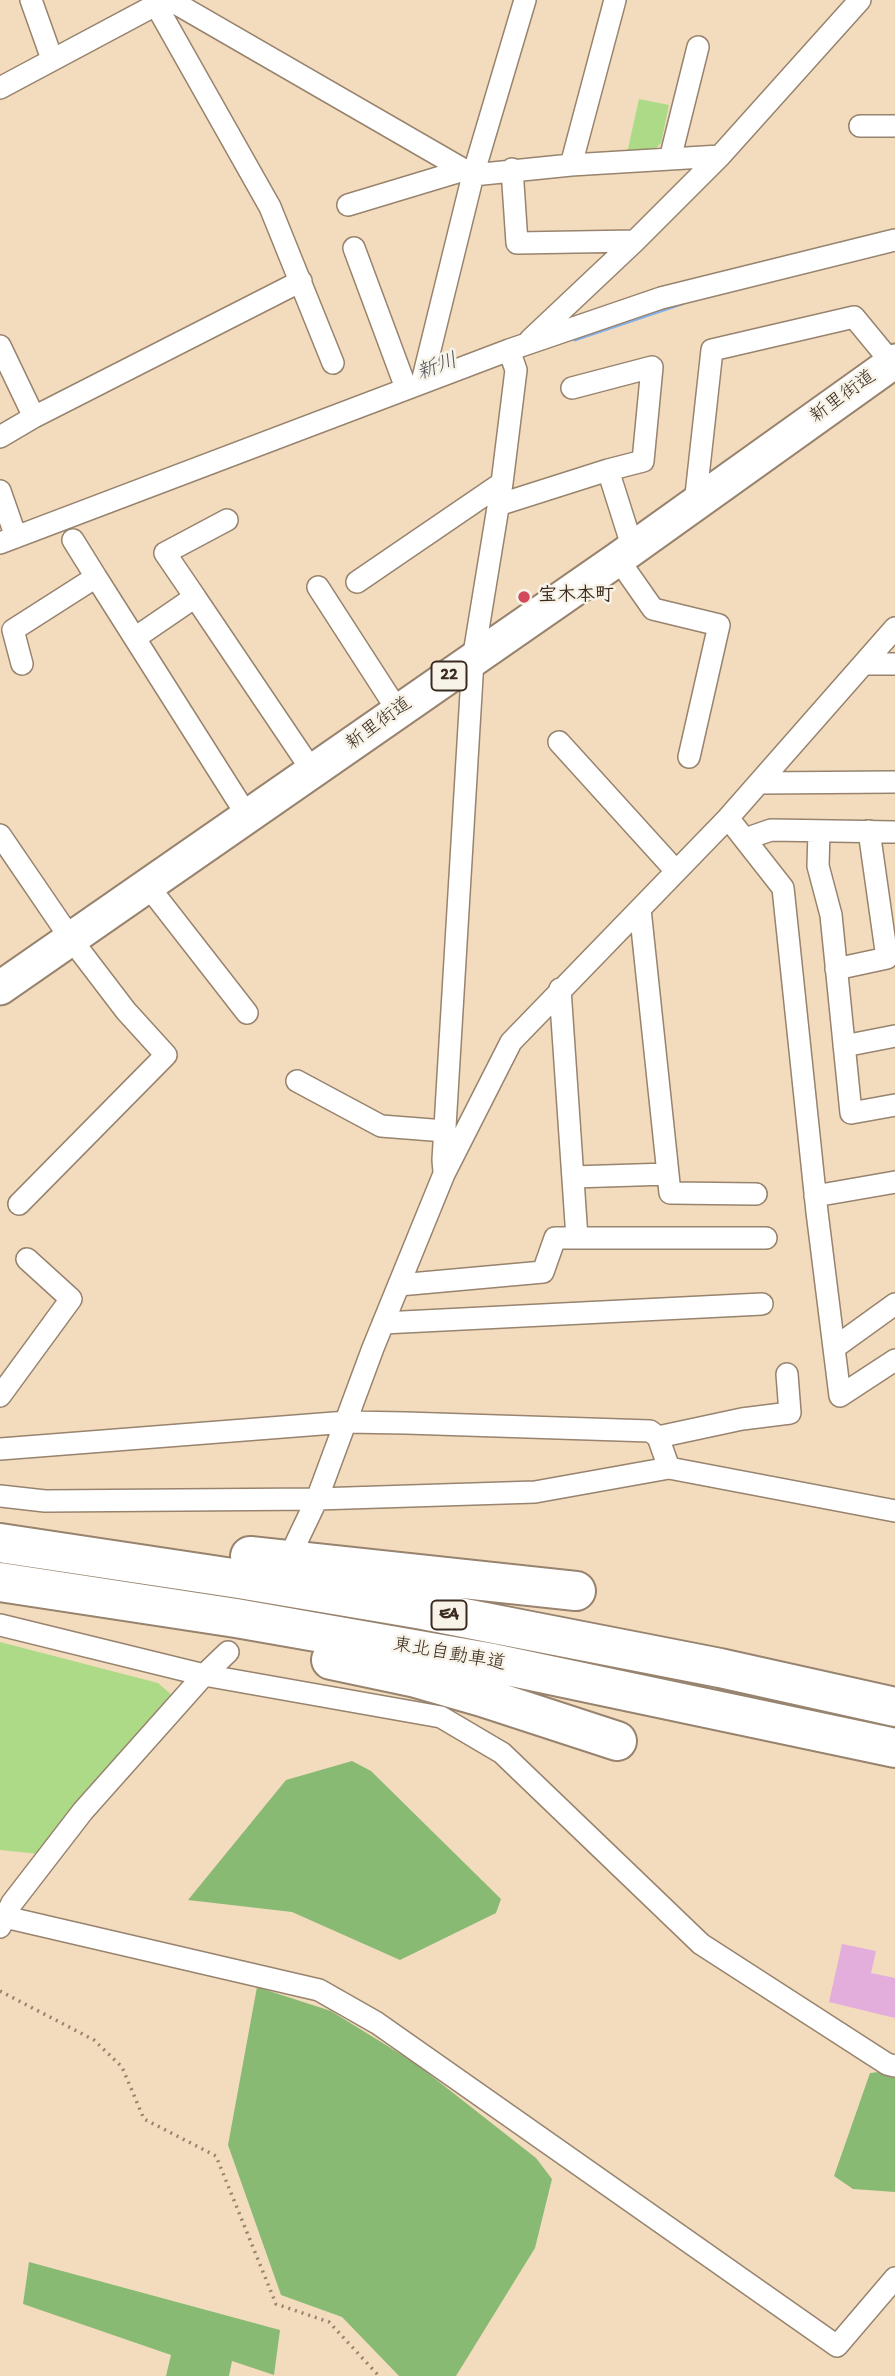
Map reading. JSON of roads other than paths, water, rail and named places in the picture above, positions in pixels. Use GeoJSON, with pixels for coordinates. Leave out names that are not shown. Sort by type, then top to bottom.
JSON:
{"type":"FeatureCollection","features":[{"type":"Feature","properties":{"kind":"highway"},"geometry":{"type":"LineString","coordinates":[[0,1536],[121,1542],[576,1591]]}},
{"type":"Feature","properties":{"kind":"highway","name":"東北自動車道"},"geometry":{"type":"LineString","coordinates":[[0,1543],[239,1578],[423,1610],[720,1668],[895,1707]]}},
{"type":"Feature","properties":{"kind":"highway","name":"東北自動車道"},"geometry":{"type":"LineString","coordinates":[[0,1582],[493,1663],[895,1748]]}},
{"type":"Feature","properties":{"kind":"highway"},"geometry":{"type":"LineString","coordinates":[[120,1600],[230,1637],[416,1678],[617,1741]]}},
{"type":"Feature","properties":{"kind":"main road","name":"新里街道"},"geometry":{"type":"LineString","coordinates":[[0,988],[626,554],[893,362]]}},
{"type":"Feature","properties":{"kind":"street"},"geometry":{"type":"LineString","coordinates":[[30,0],[52,59]]}},
{"type":"Feature","properties":{"kind":"street"},"geometry":{"type":"LineString","coordinates":[[414,385],[469,173],[524,0]]}},
{"type":"Feature","properties":{"kind":"street"},"geometry":{"type":"LineString","coordinates":[[571,165],[615,0]]}},
{"type":"Feature","properties":{"kind":"street"},"geometry":{"type":"LineString","coordinates":[[444,1174],[474,660],[502,483],[517,355],[719,156],[860,0]]}},
{"type":"Feature","properties":{"kind":"street"},"geometry":{"type":"LineString","coordinates":[[0,88],[52,59],[129,8],[164,2],[469,173]]}},
{"type":"Feature","properties":{"kind":"street"},"geometry":{"type":"LineString","coordinates":[[164,2],[270,207],[333,363]]}},
{"type":"Feature","properties":{"kind":"street"},"geometry":{"type":"LineString","coordinates":[[670,159],[698,47]]}},
{"type":"Feature","properties":{"kind":"street"},"geometry":{"type":"LineString","coordinates":[[860,126],[895,126]]}},
{"type":"Feature","properties":{"kind":"street"},"geometry":{"type":"LineString","coordinates":[[348,205],[469,173],[719,156]]}},
{"type":"Feature","properties":{"kind":"street"},"geometry":{"type":"LineString","coordinates":[[512,169],[517,243],[635,241]]}},
{"type":"Feature","properties":{"kind":"street"},"geometry":{"type":"LineString","coordinates":[[0,491],[8,540],[414,385],[517,355],[661,298],[895,240]]}},
{"type":"Feature","properties":{"kind":"street"},"geometry":{"type":"LineString","coordinates":[[354,248],[414,385]]}},
{"type":"Feature","properties":{"kind":"street"},"geometry":{"type":"LineString","coordinates":[[0,437],[34,417],[301,281]]}},
{"type":"Feature","properties":{"kind":"street"},"geometry":{"type":"LineString","coordinates":[[695,505],[712,350],[854,317],[893,362]]}},
{"type":"Feature","properties":{"kind":"street"},"geometry":{"type":"LineString","coordinates":[[0,346],[34,417]]}},
{"type":"Feature","properties":{"kind":"street"},"geometry":{"type":"LineString","coordinates":[[498,505],[643,461],[652,367],[572,388]]}},
{"type":"Feature","properties":{"kind":"street"},"geometry":{"type":"LineString","coordinates":[[608,470],[626,554],[653,609],[719,625],[689,757]]}},
{"type":"Feature","properties":{"kind":"street"},"geometry":{"type":"LineString","coordinates":[[358,582],[502,483]]}},
{"type":"Feature","properties":{"kind":"street"},"geometry":{"type":"LineString","coordinates":[[227,520],[165,552],[313,772]]}},
{"type":"Feature","properties":{"kind":"street"},"geometry":{"type":"LineString","coordinates":[[73,540],[248,817]]}},
{"type":"Feature","properties":{"kind":"street"},"geometry":{"type":"LineString","coordinates":[[22,664],[13,629],[96,577]]}},
{"type":"Feature","properties":{"kind":"street"},"geometry":{"type":"LineString","coordinates":[[318,587],[398,711]]}},
{"type":"Feature","properties":{"kind":"street"},"geometry":{"type":"LineString","coordinates":[[135,638],[195,597]]}},
{"type":"Feature","properties":{"kind":"street"},"geometry":{"type":"LineString","coordinates":[[296,1543],[317,1499],[383,1324],[444,1174],[511,1042],[729,818],[895,628]]}},
{"type":"Feature","properties":{"kind":"street"},"geometry":{"type":"LineString","coordinates":[[864,664],[895,664]]}},
{"type":"Feature","properties":{"kind":"street"},"geometry":{"type":"LineString","coordinates":[[559,742],[676,872]]}},
{"type":"Feature","properties":{"kind":"street"},"geometry":{"type":"LineString","coordinates":[[759,783],[895,782]]}},
{"type":"Feature","properties":{"kind":"street"},"geometry":{"type":"LineString","coordinates":[[729,818],[783,888],[815,1195],[840,1396],[895,1360]]}},
{"type":"Feature","properties":{"kind":"street"},"geometry":{"type":"LineString","coordinates":[[745,839],[771,830],[895,832]]}},
{"type":"Feature","properties":{"kind":"street"},"geometry":{"type":"LineString","coordinates":[[819,831],[818,866],[831,915],[851,1112],[895,1105]]}},
{"type":"Feature","properties":{"kind":"street"},"geometry":{"type":"LineString","coordinates":[[836,969],[887,958],[869,831]]}},
{"type":"Feature","properties":{"kind":"street"},"geometry":{"type":"LineString","coordinates":[[0,835],[71,939],[126,1011],[166,1055],[19,1204]]}},
{"type":"Feature","properties":{"kind":"street"},"geometry":{"type":"LineString","coordinates":[[148,886],[247,1013]]}},
{"type":"Feature","properties":{"kind":"street"},"geometry":{"type":"LineString","coordinates":[[640,909],[670,1193],[756,1194]]}},
{"type":"Feature","properties":{"kind":"street"},"geometry":{"type":"LineString","coordinates":[[560,989],[577,1238]]}},
{"type":"Feature","properties":{"kind":"street"},"geometry":{"type":"LineString","coordinates":[[844,1046],[895,1036]]}},
{"type":"Feature","properties":{"kind":"street"},"geometry":{"type":"LineString","coordinates":[[297,1082],[381,1126],[445,1131]]}},
{"type":"Feature","properties":{"kind":"street"},"geometry":{"type":"LineString","coordinates":[[573,1177],[668,1174]]}},
{"type":"Feature","properties":{"kind":"street"},"geometry":{"type":"LineString","coordinates":[[815,1195],[895,1182]]}},
{"type":"Feature","properties":{"kind":"street"},"geometry":{"type":"LineString","coordinates":[[399,1285],[543,1272],[555,1238],[766,1238]]}},
{"type":"Feature","properties":{"kind":"street"},"geometry":{"type":"LineString","coordinates":[[0,1396],[71,1299],[27,1259]]}},
{"type":"Feature","properties":{"kind":"street"},"geometry":{"type":"LineString","coordinates":[[383,1324],[762,1304]]}},
{"type":"Feature","properties":{"kind":"street"},"geometry":{"type":"LineString","coordinates":[[834,1348],[895,1304]]}},
{"type":"Feature","properties":{"kind":"street"},"geometry":{"type":"LineString","coordinates":[[658,1437],[743,1419],[790,1413],[787,1374]]}},
{"type":"Feature","properties":{"kind":"street"},"geometry":{"type":"LineString","coordinates":[[0,1449],[347,1422],[650,1431],[658,1437],[669,1468]]}},
{"type":"Feature","properties":{"kind":"street"},"geometry":{"type":"LineString","coordinates":[[0,1496],[45,1501],[317,1499],[536,1492],[669,1468],[893,1510]]}},
{"type":"Feature","properties":{"kind":"street"},"geometry":{"type":"LineString","coordinates":[[0,1625],[204,1675],[441,1717],[502,1753],[701,1944],[887,2064],[895,2066]]}},
{"type":"Feature","properties":{"kind":"street"},"geometry":{"type":"LineString","coordinates":[[228,1652],[204,1675],[83,1811],[12,1903],[2,1922],[319,1990],[377,2022],[837,2346],[895,2278]]}},
{"type":"Feature","properties":{"kind":"waterway","name":"新川"},"geometry":{"type":"LineString","coordinates":[[575,339],[682,303]]}},
{"type":"Feature","properties":{"kind":"place","name":"宝木本町"},"geometry":{"type":"Point","coordinates":[524,597]}}]}
